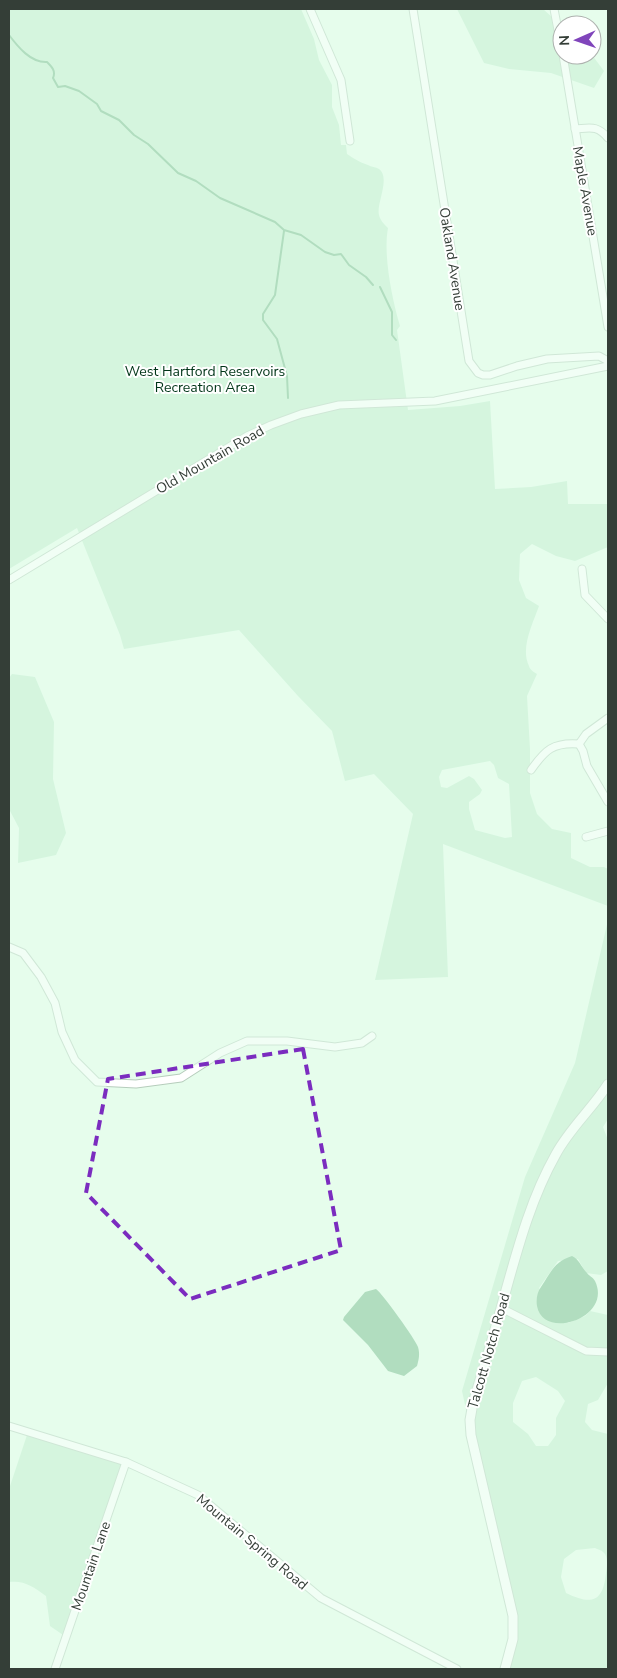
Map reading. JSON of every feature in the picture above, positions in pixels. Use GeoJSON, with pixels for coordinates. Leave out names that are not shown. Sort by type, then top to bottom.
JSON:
{"type":"FeatureCollection","features":[{"type":"Feature","properties":{"kind":"street"},"geometry":{"type":"LineString","coordinates":[[310,9],[341,80],[350,141]]}},
{"type":"Feature","properties":{"kind":"street","name":"Oakland Avenue"},"geometry":{"type":"LineString","coordinates":[[412,9],[469,361],[478,373],[483,375],[490,375],[547,359],[600,356],[608,361]]}},
{"type":"Feature","properties":{"kind":"street","name":"Maple Avenue"},"geometry":{"type":"LineString","coordinates":[[565,65],[608,327]]}},
{"type":"Feature","properties":{"kind":"street"},"geometry":{"type":"LineString","coordinates":[[575,129],[595,128],[608,138]]}},
{"type":"Feature","properties":{"kind":"street","name":"Old Mountain Road"},"geometry":{"type":"LineString","coordinates":[[9,580],[247,436],[294,417],[339,405],[435,401],[608,366]]}},
{"type":"Feature","properties":{"kind":"street"},"geometry":{"type":"LineString","coordinates":[[582,568],[584,595],[608,619]]}},
{"type":"Feature","properties":{"kind":"street"},"geometry":{"type":"LineString","coordinates":[[579,744],[586,734],[608,718]]}},
{"type":"Feature","properties":{"kind":"street"},"geometry":{"type":"LineString","coordinates":[[531,770],[541,756],[551,747],[568,743],[579,744]]}},
{"type":"Feature","properties":{"kind":"street"},"geometry":{"type":"LineString","coordinates":[[579,744],[587,766],[608,802]]}},
{"type":"Feature","properties":{"kind":"street"},"geometry":{"type":"LineString","coordinates":[[586,837],[608,831]]}},
{"type":"Feature","properties":{"kind":"street"},"geometry":{"type":"LineString","coordinates":[[9,947],[23,953],[41,977],[55,1003],[62,1032],[75,1060],[97,1082],[136,1084],[181,1078],[220,1054],[247,1041],[287,1041],[335,1048],[362,1043],[372,1036]]}},
{"type":"Feature","properties":{"kind":"street","name":"Talcott Notch Road"},"geometry":{"type":"LineString","coordinates":[[505,1669],[513,1640],[513,1616],[471,1435],[472,1403],[519,1243],[541,1184],[556,1154],[573,1127],[602,1094],[608,1084]]}},
{"type":"Feature","properties":{"kind":"street"},"geometry":{"type":"LineString","coordinates":[[501,1308],[586,1351],[608,1352]]}},
{"type":"Feature","properties":{"kind":"street","name":"Mountain Spring Road"},"geometry":{"type":"LineString","coordinates":[[9,1426],[126,1462],[198,1495],[321,1598],[457,1669]]}},
{"type":"Feature","properties":{"kind":"street","name":"Mountain Lane"},"geometry":{"type":"LineString","coordinates":[[55,1669],[126,1462]]}},
{"type":"Feature","properties":{"kind":"highlighted area"},"geometry":{"type":"Polygon","coordinates":[[[303,1049],[341,1250],[190,1299],[86,1193],[108,1079],[303,1049]]]}},
{"type":"Feature","properties":{"kind":"green space","name":"West Hartford Reservoirs Recreation Area"},"geometry":{"type":"Polygon","coordinates":[[[9,9],[301,9],[314,39],[319,60],[332,85],[332,107],[339,125],[341,145],[346,145],[347,154],[363,163],[378,168],[384,178],[379,215],[388,228],[387,264],[400,326],[397,330],[408,410],[460,406],[490,401],[495,489],[531,487],[567,481],[568,504],[608,504],[608,547],[575,561],[556,556],[532,544],[520,554],[519,580],[526,598],[539,606],[528,636],[526,651],[530,667],[537,674],[527,696],[530,793],[537,814],[552,829],[571,833],[571,858],[590,867],[604,867],[608,869],[608,906],[443,844],[448,977],[375,980],[413,814],[374,774],[345,781],[332,731],[239,630],[124,649],[77,528],[9,569],[9,9]],[[490,761],[442,770],[439,777],[441,787],[447,788],[469,776],[474,779],[482,790],[480,794],[469,802],[475,830],[505,838],[512,837],[509,784],[498,778],[494,765],[490,761]]]}},
{"type":"Feature","properties":{"kind":"green space"},"geometry":{"type":"Polygon","coordinates":[[[457,9],[543,9],[552,17],[552,65],[600,65],[604,71],[594,88],[551,73],[509,69],[484,63],[457,9]]]}},
{"type":"Feature","properties":{"kind":"green space"},"geometry":{"type":"Polygon","coordinates":[[[12,674],[35,677],[54,722],[53,779],[66,833],[56,855],[18,863],[19,828],[9,809],[9,678],[12,674]]]}},
{"type":"Feature","properties":{"kind":"green space"},"geometry":{"type":"Polygon","coordinates":[[[608,920],[608,1119],[603,1127],[608,1140],[608,1271],[601,1275],[586,1273],[578,1259],[558,1261],[539,1288],[568,1323],[585,1316],[590,1311],[608,1315],[608,1383],[598,1400],[588,1404],[585,1422],[592,1430],[608,1434],[608,1669],[505,1669],[513,1626],[462,1391],[525,1177],[575,1063],[608,920]],[[536,1377],[522,1381],[513,1403],[513,1422],[528,1434],[536,1446],[548,1446],[556,1435],[556,1418],[565,1401],[558,1391],[536,1377]],[[595,1548],[576,1550],[564,1559],[561,1577],[566,1593],[589,1600],[599,1596],[604,1583],[607,1558],[603,1552],[595,1548]]]}},
{"type":"Feature","properties":{"kind":"green space"},"geometry":{"type":"Polygon","coordinates":[[[28,1432],[126,1462],[66,1637],[50,1626],[46,1596],[29,1585],[9,1582],[9,1489],[28,1432]]]}},
{"type":"Feature","properties":{"kind":"shaded area"},"geometry":{"type":"Polygon","coordinates":[[[572,1256],[593,1278],[598,1294],[594,1305],[586,1314],[575,1320],[563,1323],[551,1322],[542,1316],[537,1306],[538,1294],[554,1268],[561,1261],[572,1256]]]}},
{"type":"Feature","properties":{"kind":"shaded area"},"geometry":{"type":"Polygon","coordinates":[[[376,1289],[418,1347],[417,1366],[404,1376],[388,1371],[368,1345],[343,1320],[365,1292],[376,1289]]]}},
{"type":"Feature","properties":{"kind":"waterway"},"geometry":{"type":"LineString","coordinates":[[9,35],[30,57],[49,64],[53,69],[53,78],[58,87],[65,86],[79,91],[97,104],[101,111],[119,120],[134,135],[148,144],[178,173],[196,181],[220,198],[275,222],[284,230],[301,235],[325,252],[334,255],[341,254],[349,265],[366,277],[373,285]]}},
{"type":"Feature","properties":{"kind":"waterway"},"geometry":{"type":"LineString","coordinates":[[284,231],[275,295],[263,314],[263,320],[277,339],[287,376],[288,398]]}},
{"type":"Feature","properties":{"kind":"waterway"},"geometry":{"type":"LineString","coordinates":[[380,287],[392,312],[392,335],[396,340]]}}]}
